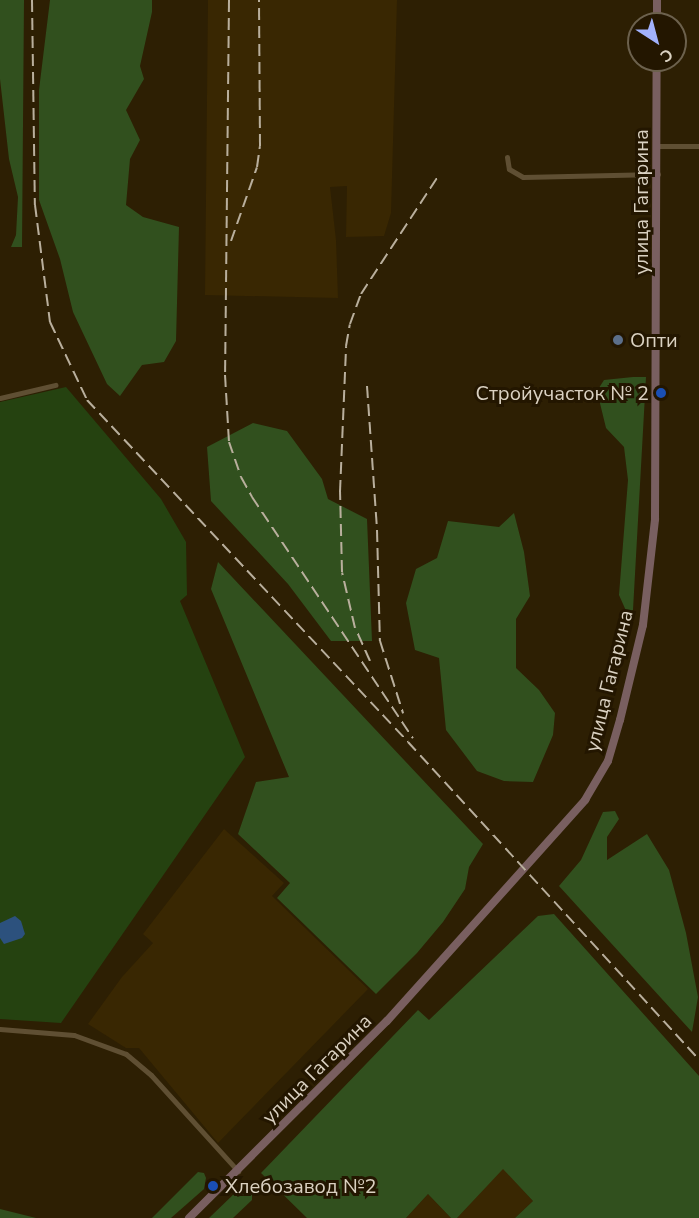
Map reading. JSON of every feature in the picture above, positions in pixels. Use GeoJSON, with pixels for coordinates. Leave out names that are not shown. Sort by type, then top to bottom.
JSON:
{"type":"FeatureCollection","features":[{"type":"Feature","properties":{"kind":"main road","name":"улица Гагарина"},"geometry":{"type":"LineString","coordinates":[[189,1218],[361,1049],[508,888],[585,800],[602,774],[620,720],[642,625],[655,519],[657,72]]}},
{"type":"Feature","properties":{"kind":"street"},"geometry":{"type":"LineString","coordinates":[[658,146],[699,146]]}},
{"type":"Feature","properties":{"kind":"street"},"geometry":{"type":"LineString","coordinates":[[507,157],[509,168],[523,177],[657,174]]}},
{"type":"Feature","properties":{"kind":"street"},"geometry":{"type":"LineString","coordinates":[[0,398],[55,385]]}},
{"type":"Feature","properties":{"kind":"street"},"geometry":{"type":"LineString","coordinates":[[0,1029],[74,1035],[126,1054],[151,1075],[238,1171]]}},
{"type":"Feature","properties":{"kind":"shaded area"},"geometry":{"type":"Polygon","coordinates":[[[208,0],[397,0],[391,213],[384,236],[346,237],[347,186],[330,187],[336,240],[338,298],[205,295],[208,0]]]}},
{"type":"Feature","properties":{"kind":"shaded area","name":"Хлебозавод №2"},"geometry":{"type":"Polygon","coordinates":[[[224,829],[284,883],[272,896],[368,989],[218,1143],[139,1048],[126,1048],[88,1024],[122,977],[153,943],[143,934],[224,829]]]}},
{"type":"Feature","properties":{"kind":"shaded area"},"geometry":{"type":"Polygon","coordinates":[[[503,1168],[533,1201],[515,1218],[457,1218],[503,1168]]]}},
{"type":"Feature","properties":{"kind":"shaded area"},"geometry":{"type":"Polygon","coordinates":[[[428,1194],[451,1218],[406,1218],[428,1194]]]}},
{"type":"Feature","properties":{"kind":"green space"},"geometry":{"type":"Polygon","coordinates":[[[0,0],[24,0],[22,247],[11,247],[16,235],[18,197],[9,159],[0,79],[0,0]]]}},
{"type":"Feature","properties":{"kind":"green space"},"geometry":{"type":"Polygon","coordinates":[[[50,0],[152,0],[152,12],[140,66],[144,79],[126,110],[140,140],[130,159],[126,205],[143,217],[179,227],[176,341],[164,362],[142,365],[120,396],[107,384],[73,312],[60,259],[39,200],[39,90],[50,0]]]}},
{"type":"Feature","properties":{"kind":"green space"},"geometry":{"type":"Polygon","coordinates":[[[646,377],[633,610],[627,613],[619,595],[628,480],[624,447],[606,428],[597,391],[604,380],[646,377]]]}},
{"type":"Feature","properties":{"kind":"green space"},"geometry":{"type":"Polygon","coordinates":[[[66,387],[161,499],[186,542],[187,595],[180,601],[245,757],[61,1023],[0,1019],[0,402],[66,387]]]}},
{"type":"Feature","properties":{"kind":"green space"},"geometry":{"type":"Polygon","coordinates":[[[253,423],[287,431],[322,479],[328,499],[367,519],[372,641],[331,641],[288,584],[211,501],[207,447],[253,423]]]}},
{"type":"Feature","properties":{"kind":"green space"},"geometry":{"type":"Polygon","coordinates":[[[514,513],[524,552],[530,596],[516,619],[516,668],[539,690],[555,713],[553,735],[533,782],[504,781],[477,771],[446,730],[439,658],[415,650],[406,603],[416,569],[437,558],[448,521],[499,527],[514,513]]]}},
{"type":"Feature","properties":{"kind":"green space"},"geometry":{"type":"Polygon","coordinates":[[[218,562],[483,844],[469,867],[465,889],[443,922],[417,953],[376,994],[277,898],[290,883],[238,834],[256,782],[289,777],[211,589],[218,562]]]}},
{"type":"Feature","properties":{"kind":"green space"},"geometry":{"type":"Polygon","coordinates":[[[615,811],[619,819],[607,837],[607,860],[647,834],[669,870],[686,933],[698,997],[692,1032],[559,886],[581,860],[603,812],[615,811]]]}},
{"type":"Feature","properties":{"kind":"green space"},"geometry":{"type":"Polygon","coordinates":[[[554,914],[699,1076],[699,1218],[515,1218],[533,1201],[503,1169],[457,1218],[451,1218],[428,1194],[406,1218],[307,1218],[261,1173],[418,1010],[429,1020],[538,916],[554,914]]]}},
{"type":"Feature","properties":{"kind":"green space"},"geometry":{"type":"Polygon","coordinates":[[[198,1172],[204,1173],[206,1178],[204,1189],[171,1218],[152,1218],[198,1172]]]}},
{"type":"Feature","properties":{"kind":"green space"},"geometry":{"type":"Polygon","coordinates":[[[236,1192],[252,1192],[252,1200],[233,1218],[209,1218],[236,1192]]]}},
{"type":"Feature","properties":{"kind":"green space"},"geometry":{"type":"Polygon","coordinates":[[[0,1209],[36,1218],[0,1218],[0,1209]]]}},
{"type":"Feature","properties":{"kind":"water"},"geometry":{"type":"Polygon","coordinates":[[[15,916],[21,921],[25,934],[22,938],[4,944],[0,938],[0,923],[15,916]]]}},
{"type":"Feature","properties":{"kind":"railway"},"geometry":{"type":"LineString","coordinates":[[32,0],[35,205],[50,322],[87,400],[408,742],[699,1060]]}},
{"type":"Feature","properties":{"kind":"railway"},"geometry":{"type":"LineString","coordinates":[[229,0],[225,375],[229,442],[241,477],[252,497],[413,738]]}},
{"type":"Feature","properties":{"kind":"railway"},"geometry":{"type":"LineString","coordinates":[[231,241],[257,167],[260,146],[259,0]]}},
{"type":"Feature","properties":{"kind":"railway"},"geometry":{"type":"LineString","coordinates":[[370,661],[355,628],[342,572],[340,492],[346,346],[350,324],[361,294],[439,175]]}},
{"type":"Feature","properties":{"kind":"railway"},"geometry":{"type":"LineString","coordinates":[[367,386],[377,530],[380,641],[403,713]]}},
{"type":"Feature","properties":{"kind":"place","name":"Опти"},"geometry":{"type":"Point","coordinates":[618,340]}},
{"type":"Feature","properties":{"kind":"place","name":"Стройучасток № 2"},"geometry":{"type":"Point","coordinates":[661,393]}},
{"type":"Feature","properties":{"kind":"place","name":"Хлебозавод №2"},"geometry":{"type":"Point","coordinates":[213,1186]}}]}
